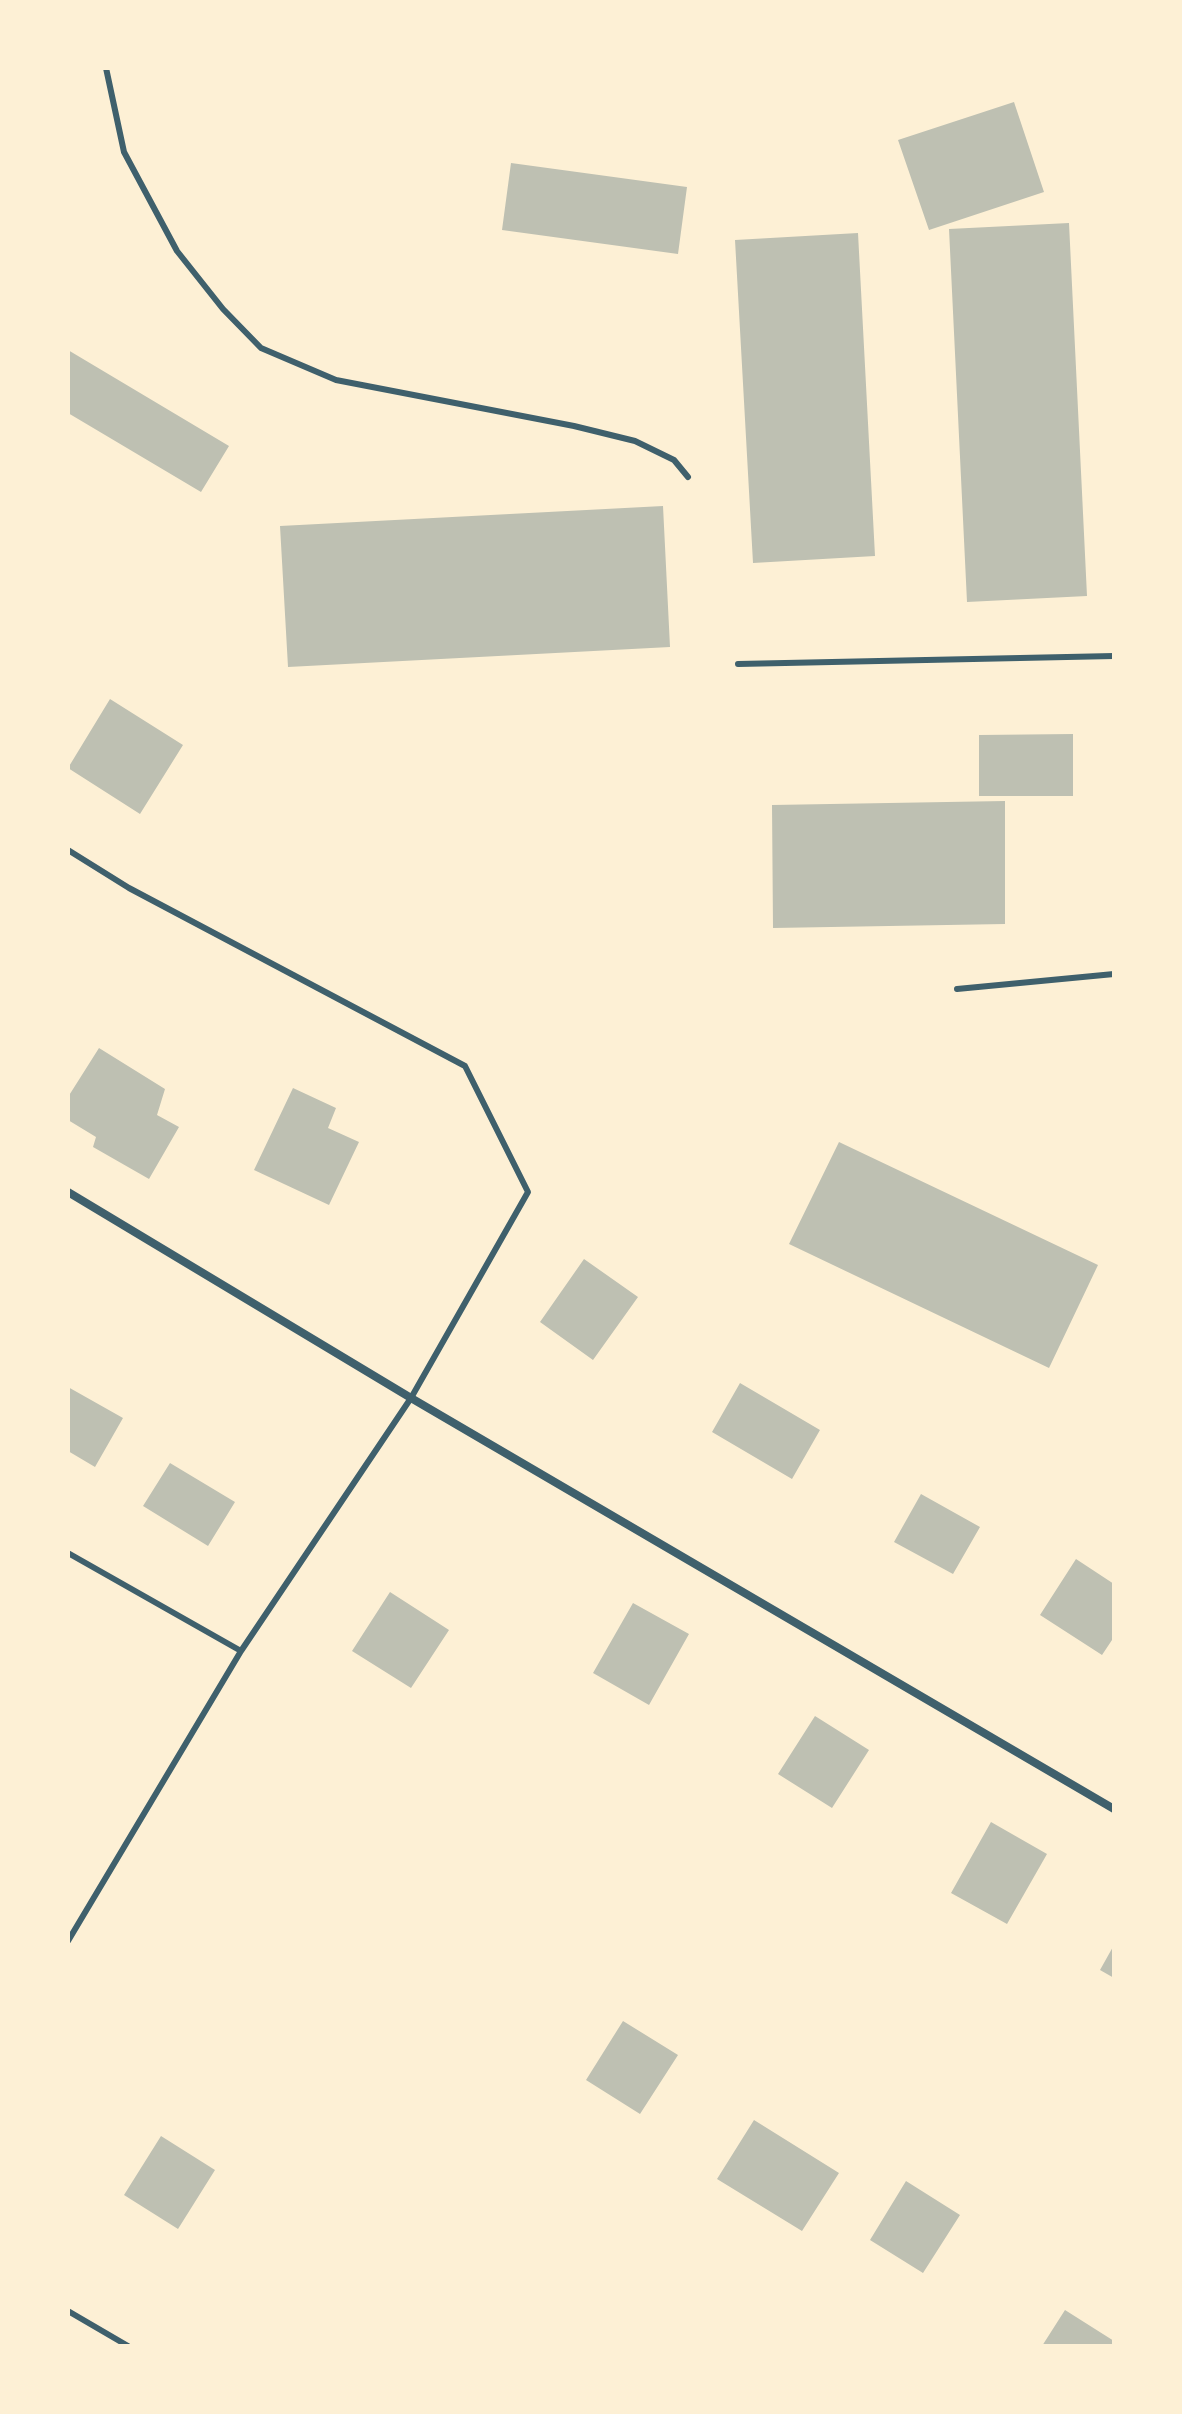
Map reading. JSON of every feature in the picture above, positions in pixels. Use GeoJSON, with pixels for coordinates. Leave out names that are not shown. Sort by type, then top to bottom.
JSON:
{"type":"FeatureCollection","features":[{"type":"Feature","properties":{"kind":"street"},"geometry":{"type":"LineString","coordinates":[[68,1192],[411,1398],[1114,1809]]}},
{"type":"Feature","properties":{"kind":"lane"},"geometry":{"type":"LineString","coordinates":[[106,68],[124,152],[177,251],[223,309],[261,348],[336,380],[574,426],[635,441],[674,460],[688,477]]}},
{"type":"Feature","properties":{"kind":"lane"},"geometry":{"type":"LineString","coordinates":[[738,664],[1114,656]]}},
{"type":"Feature","properties":{"kind":"lane"},"geometry":{"type":"LineString","coordinates":[[68,850],[129,888],[465,1066],[528,1192],[411,1398],[241,1651],[68,1941]]}},
{"type":"Feature","properties":{"kind":"lane"},"geometry":{"type":"LineString","coordinates":[[957,989],[1114,974]]}},
{"type":"Feature","properties":{"kind":"lane"},"geometry":{"type":"LineString","coordinates":[[68,1553],[241,1651]]}},
{"type":"Feature","properties":{"kind":"lane"},"geometry":{"type":"LineString","coordinates":[[68,2311],[128,2346]]}},
{"type":"Feature","properties":{"kind":"building"},"geometry":{"type":"Polygon","coordinates":[[[1014,102],[1044,192],[929,230],[898,140],[1014,102]]]}},
{"type":"Feature","properties":{"kind":"building"},"geometry":{"type":"Polygon","coordinates":[[[511,163],[687,187],[678,254],[502,230],[511,163]]]}},
{"type":"Feature","properties":{"kind":"building"},"geometry":{"type":"Polygon","coordinates":[[[1069,223],[1087,596],[967,602],[949,229],[1069,223]]]}},
{"type":"Feature","properties":{"kind":"building"},"geometry":{"type":"Polygon","coordinates":[[[858,233],[875,556],[753,563],[735,240],[858,233]]]}},
{"type":"Feature","properties":{"kind":"building"},"geometry":{"type":"Polygon","coordinates":[[[68,350],[229,446],[201,492],[68,413],[68,350]]]}},
{"type":"Feature","properties":{"kind":"building"},"geometry":{"type":"Polygon","coordinates":[[[663,506],[670,647],[288,667],[280,526],[663,506]]]}},
{"type":"Feature","properties":{"kind":"building"},"geometry":{"type":"Polygon","coordinates":[[[110,699],[183,745],[140,814],[68,768],[110,699]]]}},
{"type":"Feature","properties":{"kind":"building"},"geometry":{"type":"Polygon","coordinates":[[[1073,734],[1073,796],[979,796],[979,735],[1073,734]]]}},
{"type":"Feature","properties":{"kind":"building"},"geometry":{"type":"Polygon","coordinates":[[[1005,801],[1005,924],[773,928],[772,805],[1005,801]]]}},
{"type":"Feature","properties":{"kind":"building"},"geometry":{"type":"Polygon","coordinates":[[[99,1048],[165,1089],[157,1115],[179,1127],[149,1179],[93,1147],[96,1137],[68,1120],[68,1097],[99,1048]]]}},
{"type":"Feature","properties":{"kind":"building"},"geometry":{"type":"Polygon","coordinates":[[[293,1088],[336,1108],[328,1128],[359,1142],[329,1205],[254,1170],[293,1088]]]}},
{"type":"Feature","properties":{"kind":"building"},"geometry":{"type":"Polygon","coordinates":[[[839,1142],[1098,1265],[1049,1368],[789,1244],[839,1142]]]}},
{"type":"Feature","properties":{"kind":"building"},"geometry":{"type":"Polygon","coordinates":[[[584,1259],[638,1297],[593,1360],[540,1322],[584,1259]]]}},
{"type":"Feature","properties":{"kind":"building"},"geometry":{"type":"Polygon","coordinates":[[[740,1383],[820,1430],[792,1479],[712,1432],[740,1383]]]}},
{"type":"Feature","properties":{"kind":"building"},"geometry":{"type":"Polygon","coordinates":[[[68,1387],[123,1418],[95,1467],[68,1451],[68,1387]]]}},
{"type":"Feature","properties":{"kind":"building"},"geometry":{"type":"Polygon","coordinates":[[[170,1463],[235,1502],[208,1546],[143,1506],[170,1463]]]}},
{"type":"Feature","properties":{"kind":"building"},"geometry":{"type":"Polygon","coordinates":[[[921,1494],[980,1527],[953,1574],[894,1542],[921,1494]]]}},
{"type":"Feature","properties":{"kind":"building"},"geometry":{"type":"Polygon","coordinates":[[[1076,1559],[1114,1584],[1114,1637],[1102,1655],[1040,1615],[1076,1559]]]}},
{"type":"Feature","properties":{"kind":"building"},"geometry":{"type":"Polygon","coordinates":[[[390,1592],[449,1630],[411,1688],[352,1651],[390,1592]]]}},
{"type":"Feature","properties":{"kind":"building"},"geometry":{"type":"Polygon","coordinates":[[[633,1603],[689,1634],[649,1705],[593,1673],[633,1603]]]}},
{"type":"Feature","properties":{"kind":"building"},"geometry":{"type":"Polygon","coordinates":[[[815,1716],[869,1750],[832,1808],[778,1774],[815,1716]]]}},
{"type":"Feature","properties":{"kind":"building"},"geometry":{"type":"Polygon","coordinates":[[[991,1822],[1047,1854],[1007,1924],[951,1893],[991,1822]]]}},
{"type":"Feature","properties":{"kind":"building"},"geometry":{"type":"Polygon","coordinates":[[[1114,1945],[1114,1978],[1100,1970],[1114,1945]]]}},
{"type":"Feature","properties":{"kind":"building"},"geometry":{"type":"Polygon","coordinates":[[[623,2021],[678,2055],[640,2114],[586,2080],[623,2021]]]}},
{"type":"Feature","properties":{"kind":"building"},"geometry":{"type":"Polygon","coordinates":[[[754,2120],[839,2173],[802,2231],[717,2179],[754,2120]]]}},
{"type":"Feature","properties":{"kind":"building"},"geometry":{"type":"Polygon","coordinates":[[[161,2136],[215,2170],[178,2229],[124,2195],[161,2136]]]}},
{"type":"Feature","properties":{"kind":"building"},"geometry":{"type":"Polygon","coordinates":[[[906,2181],[960,2215],[923,2273],[870,2240],[906,2181]]]}},
{"type":"Feature","properties":{"kind":"building"},"geometry":{"type":"Polygon","coordinates":[[[1065,2310],[1114,2341],[1114,2346],[1042,2346],[1065,2310]]]}}]}
